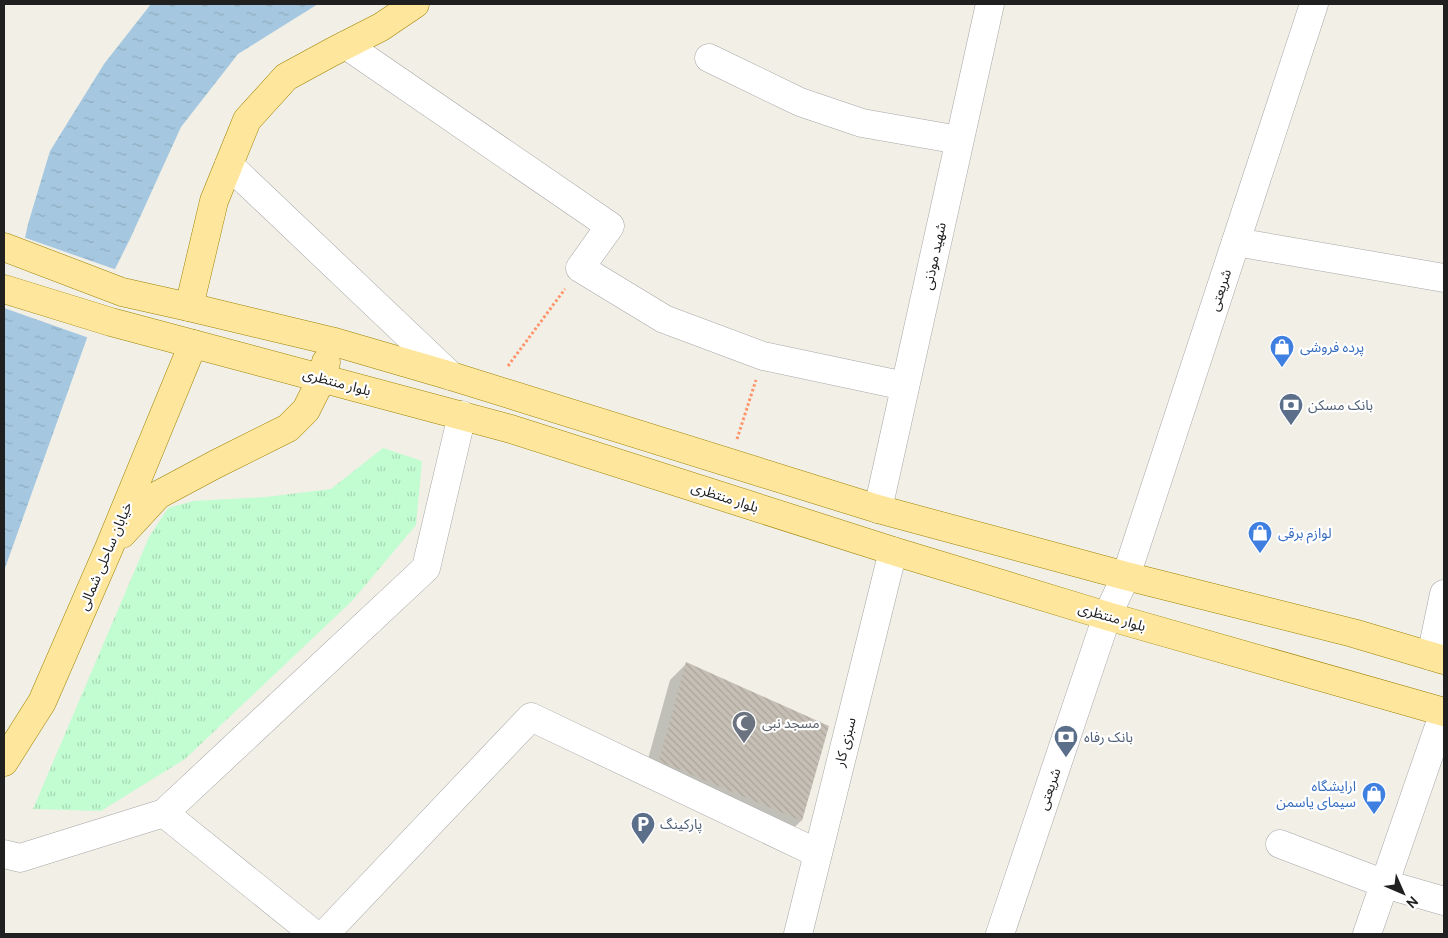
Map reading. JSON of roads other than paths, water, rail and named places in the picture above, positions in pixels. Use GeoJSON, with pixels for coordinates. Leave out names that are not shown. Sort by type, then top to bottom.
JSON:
{"type":"FeatureCollection","features":[{"type":"Feature","properties":{"kind":"main road"},"geometry":{"type":"LineString","coordinates":[[189,307],[214,201],[247,120],[286,78],[381,27],[415,4]]}},
{"type":"Feature","properties":{"kind":"main road"},"geometry":{"type":"LineString","coordinates":[[9,250],[122,292],[331,341],[451,376],[878,508],[1126,576],[1354,633],[1437,658]]}},
{"type":"Feature","properties":{"kind":"main road","name":"بلوار منتظری"},"geometry":{"type":"LineString","coordinates":[[4,289],[111,322],[520,432],[893,551],[1107,616],[1444,712]]}},
{"type":"Feature","properties":{"kind":"main road"},"geometry":{"type":"LineString","coordinates":[[109,548],[158,495],[288,428],[306,410],[322,378],[331,341]]}},
{"type":"Feature","properties":{"kind":"main road","name":"خیابان ساحلی شمالی"},"geometry":{"type":"LineString","coordinates":[[4,762],[42,702],[109,548],[193,344]]}},
{"type":"Feature","properties":{"kind":"street","name":"شهید موذنی"},"geometry":{"type":"LineString","coordinates":[[878,508],[990,4]]}},
{"type":"Feature","properties":{"kind":"street","name":"شریعتی"},"geometry":{"type":"LineString","coordinates":[[1000,934],[1107,616],[1126,576],[1314,4]]}},
{"type":"Feature","properties":{"kind":"street"},"geometry":{"type":"LineString","coordinates":[[346,45],[610,226],[580,268],[664,319],[763,356],[905,386]]}},
{"type":"Feature","properties":{"kind":"street"},"geometry":{"type":"LineString","coordinates":[[709,58],[800,102],[862,123],[959,140]]}},
{"type":"Feature","properties":{"kind":"street"},"geometry":{"type":"LineString","coordinates":[[229,165],[451,376]]}},
{"type":"Feature","properties":{"kind":"street"},"geometry":{"type":"LineString","coordinates":[[1236,242],[1444,278]]}},
{"type":"Feature","properties":{"kind":"street"},"geometry":{"type":"LineString","coordinates":[[4,854],[20,858],[164,813],[426,568],[462,415]]}},
{"type":"Feature","properties":{"kind":"street","name":"سبزی کار"},"geometry":{"type":"LineString","coordinates":[[798,934],[893,551]]}},
{"type":"Feature","properties":{"kind":"street"},"geometry":{"type":"LineString","coordinates":[[1437,658],[1444,594]]}},
{"type":"Feature","properties":{"kind":"street"},"geometry":{"type":"LineString","coordinates":[[1367,934],[1444,712]]}},
{"type":"Feature","properties":{"kind":"street"},"geometry":{"type":"LineString","coordinates":[[325,934],[531,718],[817,853]]}},
{"type":"Feature","properties":{"kind":"street"},"geometry":{"type":"LineString","coordinates":[[164,813],[314,934]]}},
{"type":"Feature","properties":{"kind":"street"},"geometry":{"type":"LineString","coordinates":[[1280,844],[1385,884],[1444,901]]}},
{"type":"Feature","properties":{"kind":"water"},"geometry":{"type":"Polygon","coordinates":[[[151,4],[318,4],[238,54],[181,127],[103,293],[4,571],[4,299],[20,261],[28,224],[50,151],[104,64],[151,4]]]}},
{"type":"Feature","properties":{"kind":"place","name":"پرده فروشی"},"geometry":{"type":"Point","coordinates":[1282,368]}},
{"type":"Feature","properties":{"kind":"place","name":"بانک مسکن"},"geometry":{"type":"Point","coordinates":[1291,426]}},
{"type":"Feature","properties":{"kind":"place","name":"لوازم برقی"},"geometry":{"type":"Point","coordinates":[1260,554]}},
{"type":"Feature","properties":{"kind":"place","name":"مسجد نبی"},"geometry":{"type":"Point","coordinates":[744,744]}},
{"type":"Feature","properties":{"kind":"place","name":"بانک رفاه"},"geometry":{"type":"Point","coordinates":[1066,758]}},
{"type":"Feature","properties":{"kind":"place","name":"ارایشگاه سیمای یاسمن"},"geometry":{"type":"Point","coordinates":[1374,815]}},
{"type":"Feature","properties":{"kind":"place","name":"پارکینگ"},"geometry":{"type":"Point","coordinates":[643,845]}}]}
